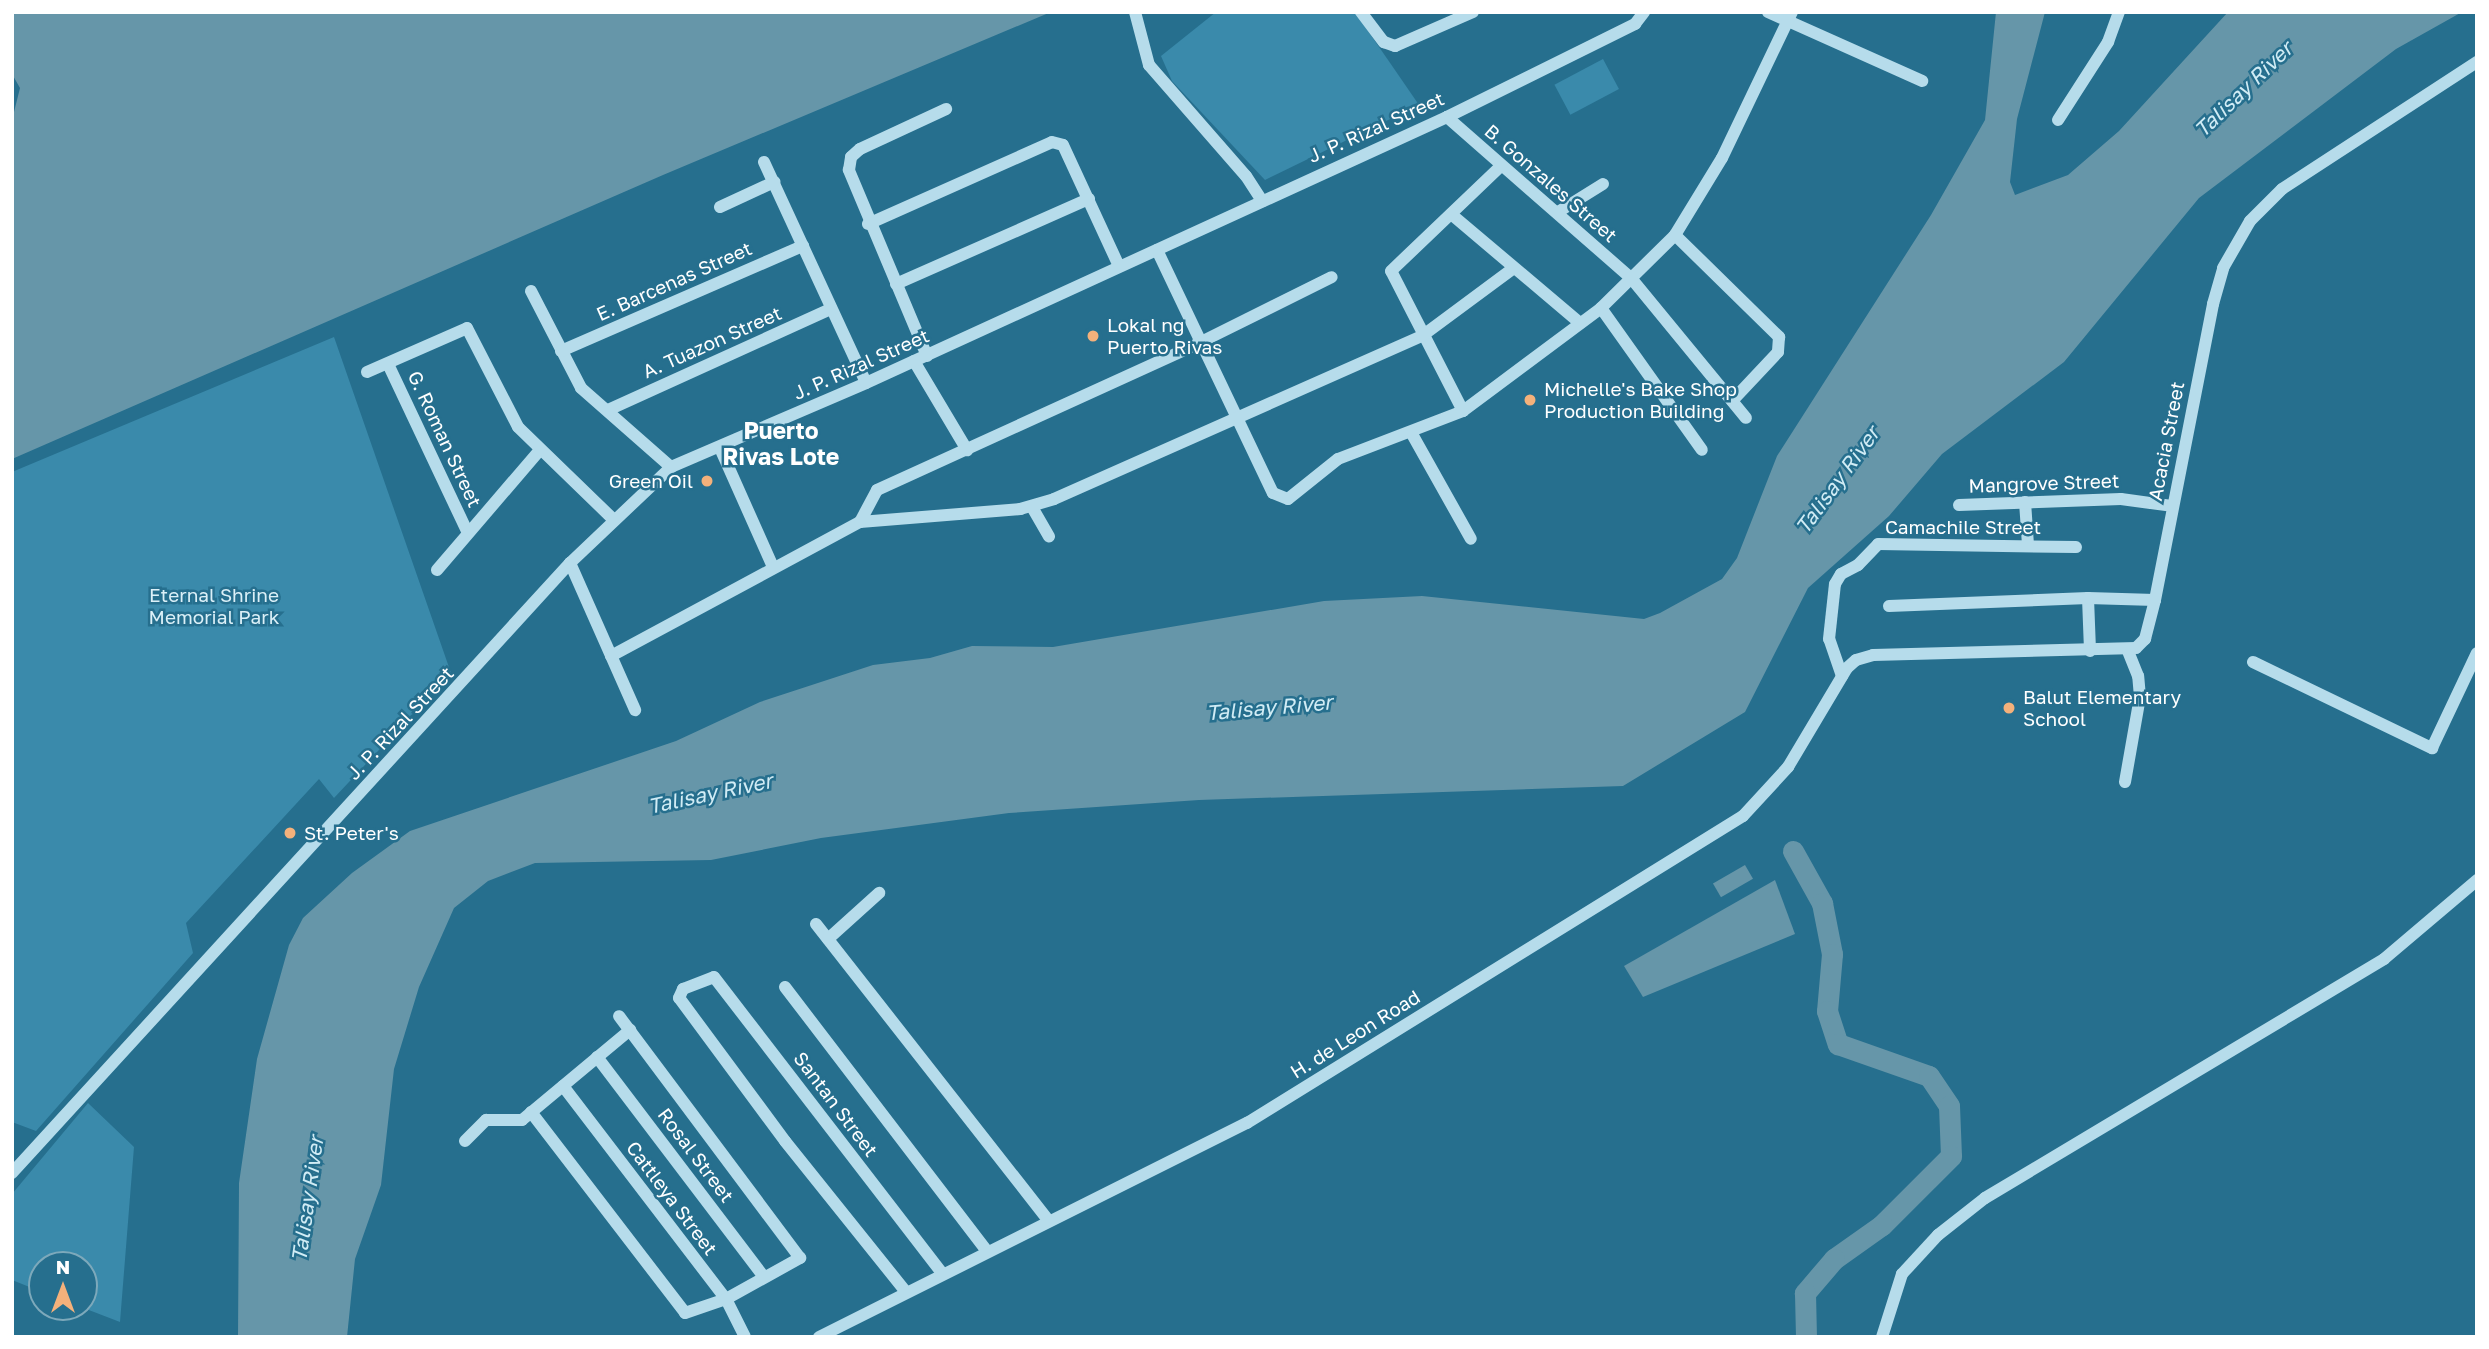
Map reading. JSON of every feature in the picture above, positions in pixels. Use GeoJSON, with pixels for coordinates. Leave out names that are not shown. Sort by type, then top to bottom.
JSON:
{"type":"FeatureCollection","features":[{"type":"Feature","properties":{"kind":"street"},"geometry":{"type":"LineString","coordinates":[[1135,12],[1149,65],[1246,176],[1262,201]]}},
{"type":"Feature","properties":{"kind":"street"},"geometry":{"type":"LineString","coordinates":[[1361,12],[1384,42],[1395,46],[1474,12]]}},
{"type":"Feature","properties":{"kind":"street","name":"J. P. Rizal Street"},"geometry":{"type":"LineString","coordinates":[[12,1173],[570,563],[613,519],[671,467],[927,356],[1119,265],[1447,117],[1635,24],[1644,12]]}},
{"type":"Feature","properties":{"kind":"street"},"geometry":{"type":"LineString","coordinates":[[1768,12],[1790,17],[1922,80]]}},
{"type":"Feature","properties":{"kind":"street"},"geometry":{"type":"LineString","coordinates":[[2057,120],[2096,62],[2119,12]]}},
{"type":"Feature","properties":{"kind":"street"},"geometry":{"type":"LineString","coordinates":[[1157,250],[1233,418],[1273,493],[1284,500],[1338,459],[1412,434],[1463,411],[1601,308],[1675,235],[1722,158],[1790,17]]}},
{"type":"Feature","properties":{"kind":"street","name":"Acacia Street"},"geometry":{"type":"LineString","coordinates":[[2127,649],[2145,639],[2213,304],[2223,268],[2250,221],[2282,189],[2477,62]]}},
{"type":"Feature","properties":{"kind":"street"},"geometry":{"type":"LineString","coordinates":[[927,356],[868,223],[849,170],[851,158],[860,149],[946,109]]}},
{"type":"Feature","properties":{"kind":"street","name":"B. Gonzales Street"},"geometry":{"type":"LineString","coordinates":[[1447,117],[1631,278],[1746,418]]}},
{"type":"Feature","properties":{"kind":"street"},"geometry":{"type":"LineString","coordinates":[[868,223],[1052,142],[1063,145],[1119,265]]}},
{"type":"Feature","properties":{"kind":"street"},"geometry":{"type":"LineString","coordinates":[[764,162],[866,383]]}},
{"type":"Feature","properties":{"kind":"street"},"geometry":{"type":"LineString","coordinates":[[1463,411],[1422,336],[1391,271],[1501,166]]}},
{"type":"Feature","properties":{"kind":"street"},"geometry":{"type":"LineString","coordinates":[[720,207],[774,182]]}},
{"type":"Feature","properties":{"kind":"street"},"geometry":{"type":"LineString","coordinates":[[1558,212],[1602,184]]}},
{"type":"Feature","properties":{"kind":"street"},"geometry":{"type":"LineString","coordinates":[[897,284],[1089,199]]}},
{"type":"Feature","properties":{"kind":"street"},"geometry":{"type":"LineString","coordinates":[[1451,214],[1580,323]]}},
{"type":"Feature","properties":{"kind":"street"},"geometry":{"type":"LineString","coordinates":[[1675,235],[1779,337],[1778,352],[1732,401]]}},
{"type":"Feature","properties":{"kind":"street","name":"E. Barcenas Street"},"geometry":{"type":"LineString","coordinates":[[561,351],[803,246]]}},
{"type":"Feature","properties":{"kind":"street"},"geometry":{"type":"LineString","coordinates":[[611,656],[860,522],[1032,507],[1422,336],[1514,268]]}},
{"type":"Feature","properties":{"kind":"street"},"geometry":{"type":"LineString","coordinates":[[860,522],[877,490],[1199,343],[1332,277]]}},
{"type":"Feature","properties":{"kind":"street"},"geometry":{"type":"LineString","coordinates":[[531,291],[581,388],[671,467]]}},
{"type":"Feature","properties":{"kind":"street"},"geometry":{"type":"LineString","coordinates":[[1601,308],[1702,450]]}},
{"type":"Feature","properties":{"kind":"street","name":"A. Tuazon Street"},"geometry":{"type":"LineString","coordinates":[[608,410],[831,309]]}},
{"type":"Feature","properties":{"kind":"street"},"geometry":{"type":"LineString","coordinates":[[367,372],[467,328],[499,397],[538,452],[613,519]]}},
{"type":"Feature","properties":{"kind":"street"},"geometry":{"type":"LineString","coordinates":[[914,361],[967,450]]}},
{"type":"Feature","properties":{"kind":"street","name":"G. Roman Street"},"geometry":{"type":"LineString","coordinates":[[388,364],[467,531]]}},
{"type":"Feature","properties":{"kind":"street"},"geometry":{"type":"LineString","coordinates":[[1412,434],[1471,539]]}},
{"type":"Feature","properties":{"kind":"street"},"geometry":{"type":"LineString","coordinates":[[720,448],[773,567]]}},
{"type":"Feature","properties":{"kind":"street"},"geometry":{"type":"LineString","coordinates":[[437,570],[467,531],[538,452]]}},
{"type":"Feature","properties":{"kind":"street","name":"Mangrove Street"},"geometry":{"type":"LineString","coordinates":[[1959,505],[2121,499],[2172,506]]}},
{"type":"Feature","properties":{"kind":"street"},"geometry":{"type":"LineString","coordinates":[[2025,502],[2028,545]]}},
{"type":"Feature","properties":{"kind":"street"},"geometry":{"type":"LineString","coordinates":[[1032,507],[1049,536]]}},
{"type":"Feature","properties":{"kind":"street","name":"Camachile Street"},"geometry":{"type":"LineString","coordinates":[[1842,676],[1829,639],[1835,584],[1841,574],[1858,565],[1878,544],[2076,547]]}},
{"type":"Feature","properties":{"kind":"street"},"geometry":{"type":"LineString","coordinates":[[570,563],[635,710]]}},
{"type":"Feature","properties":{"kind":"street"},"geometry":{"type":"LineString","coordinates":[[2088,598],[2090,651]]}},
{"type":"Feature","properties":{"kind":"street"},"geometry":{"type":"LineString","coordinates":[[1889,606],[2088,598],[2155,600]]}},
{"type":"Feature","properties":{"kind":"street"},"geometry":{"type":"LineString","coordinates":[[1842,676],[1856,660],[1873,655],[2127,649],[2138,676],[2140,697],[2125,782]]}},
{"type":"Feature","properties":{"kind":"street"},"geometry":{"type":"LineString","coordinates":[[2253,662],[2432,748],[2477,653]]}},
{"type":"Feature","properties":{"kind":"street","name":"H. de Leon Road"},"geometry":{"type":"LineString","coordinates":[[819,1337],[1247,1123],[1743,816],[1788,768],[1842,676]]}},
{"type":"Feature","properties":{"kind":"street"},"geometry":{"type":"LineString","coordinates":[[1882,1337],[1902,1274],[1938,1235],[1985,1198],[2384,959],[2477,880]]}},
{"type":"Feature","properties":{"kind":"street"},"geometry":{"type":"LineString","coordinates":[[828,939],[879,893]]}},
{"type":"Feature","properties":{"kind":"street"},"geometry":{"type":"LineString","coordinates":[[816,924],[1049,1221]]}},
{"type":"Feature","properties":{"kind":"street","name":"Santan Street"},"geometry":{"type":"LineString","coordinates":[[906,1292],[785,1141],[679,998],[693,984],[714,977],[943,1274]]}},
{"type":"Feature","properties":{"kind":"street"},"geometry":{"type":"LineString","coordinates":[[785,987],[988,1251]]}},
{"type":"Feature","properties":{"kind":"street"},"geometry":{"type":"LineString","coordinates":[[531,1112],[685,1313],[726,1299],[800,1255],[620,1016]]}},
{"type":"Feature","properties":{"kind":"street"},"geometry":{"type":"LineString","coordinates":[[465,1141],[486,1120],[518,1122],[630,1030]]}},
{"type":"Feature","properties":{"kind":"street","name":"Rosal Street"},"geometry":{"type":"LineString","coordinates":[[597,1057],[764,1277]]}},
{"type":"Feature","properties":{"kind":"street","name":"Cattleya Street"},"geometry":{"type":"LineString","coordinates":[[562,1086],[726,1299],[745,1337]]}},
{"type":"Feature","properties":{"kind":"green space"},"geometry":{"type":"Polygon","coordinates":[[[1216,12],[1355,12],[1419,105],[1265,180],[1172,81],[1161,56],[1216,12]]]}},
{"type":"Feature","properties":{"kind":"green space"},"geometry":{"type":"Polygon","coordinates":[[[1603,59],[1619,89],[1570,115],[1554,85],[1603,59]]]}},
{"type":"Feature","properties":{"kind":"green space","name":"Eternal Shrine Memorial Park"},"geometry":{"type":"Polygon","coordinates":[[[334,337],[451,673],[334,798],[319,779],[186,923],[193,953],[36,1131],[12,1122],[12,472],[334,337]]]}},
{"type":"Feature","properties":{"kind":"green space"},"geometry":{"type":"Polygon","coordinates":[[[88,1103],[134,1147],[120,1322],[98,1314],[98,1251],[28,1251],[28,1286],[12,1280],[12,1194],[88,1103]]]}},
{"type":"Feature","properties":{"kind":"water"},"geometry":{"type":"Polygon","coordinates":[[[12,12],[1051,12],[663,175],[12,459],[12,120],[20,88],[12,74],[12,12]]]}},
{"type":"Feature","properties":{"kind":"water","name":"Talisay River"},"geometry":{"type":"Polygon","coordinates":[[[1996,12],[2045,12],[2017,119],[2010,182],[2015,195],[2068,175],[2119,131],[2228,12],[2462,12],[2396,49],[2199,198],[2064,362],[1942,454],[1889,516],[1808,588],[1745,712],[1623,786],[1199,800],[1009,813],[821,838],[711,860],[535,863],[488,881],[454,908],[419,987],[394,1069],[381,1185],[355,1259],[347,1337],[238,1337],[239,1183],[257,1059],[289,945],[303,918],[352,873],[410,831],[676,741],[760,702],[873,665],[930,658],[972,646],[1053,647],[1324,601],[1422,596],[1644,619],[1660,613],[1722,579],[1737,558],[1777,456],[1931,215],[1985,120],[1996,12]]]}},
{"type":"Feature","properties":{"kind":"water"},"geometry":{"type":"Polygon","coordinates":[[[1745,865],[1753,879],[1721,897],[1713,884],[1745,865]]]}},
{"type":"Feature","properties":{"kind":"water"},"geometry":{"type":"Polygon","coordinates":[[[1775,880],[1795,934],[1643,997],[1624,966],[1775,880]]]}},
{"type":"Feature","properties":{"kind":"waterway"},"geometry":{"type":"LineString","coordinates":[[1793,851],[1822,903],[1832,954],[1827,1011],[1838,1044],[1929,1076],[1949,1106],[1951,1156],[1882,1225],[1834,1259],[1805,1293],[1806,1337]]}},
{"type":"Feature","properties":{"kind":"place","name":"Lokal ng Puerto Rivas"},"geometry":{"type":"Point","coordinates":[1093,336]}},
{"type":"Feature","properties":{"kind":"place","name":"Michelle's Bake Shop Production Building"},"geometry":{"type":"Point","coordinates":[1530,400]}},
{"type":"Feature","properties":{"kind":"place","name":"Green Oil"},"geometry":{"type":"Point","coordinates":[707,481]}},
{"type":"Feature","properties":{"kind":"place","name":"Balut Elementary School"},"geometry":{"type":"Point","coordinates":[2009,708]}},
{"type":"Feature","properties":{"kind":"place","name":"St. Peter's"},"geometry":{"type":"Point","coordinates":[290,833]}},
{"type":"Feature","properties":{"kind":"district","name":"Puerto Rivas Lote"},"geometry":{"type":"Point","coordinates":[781,443]}}]}
